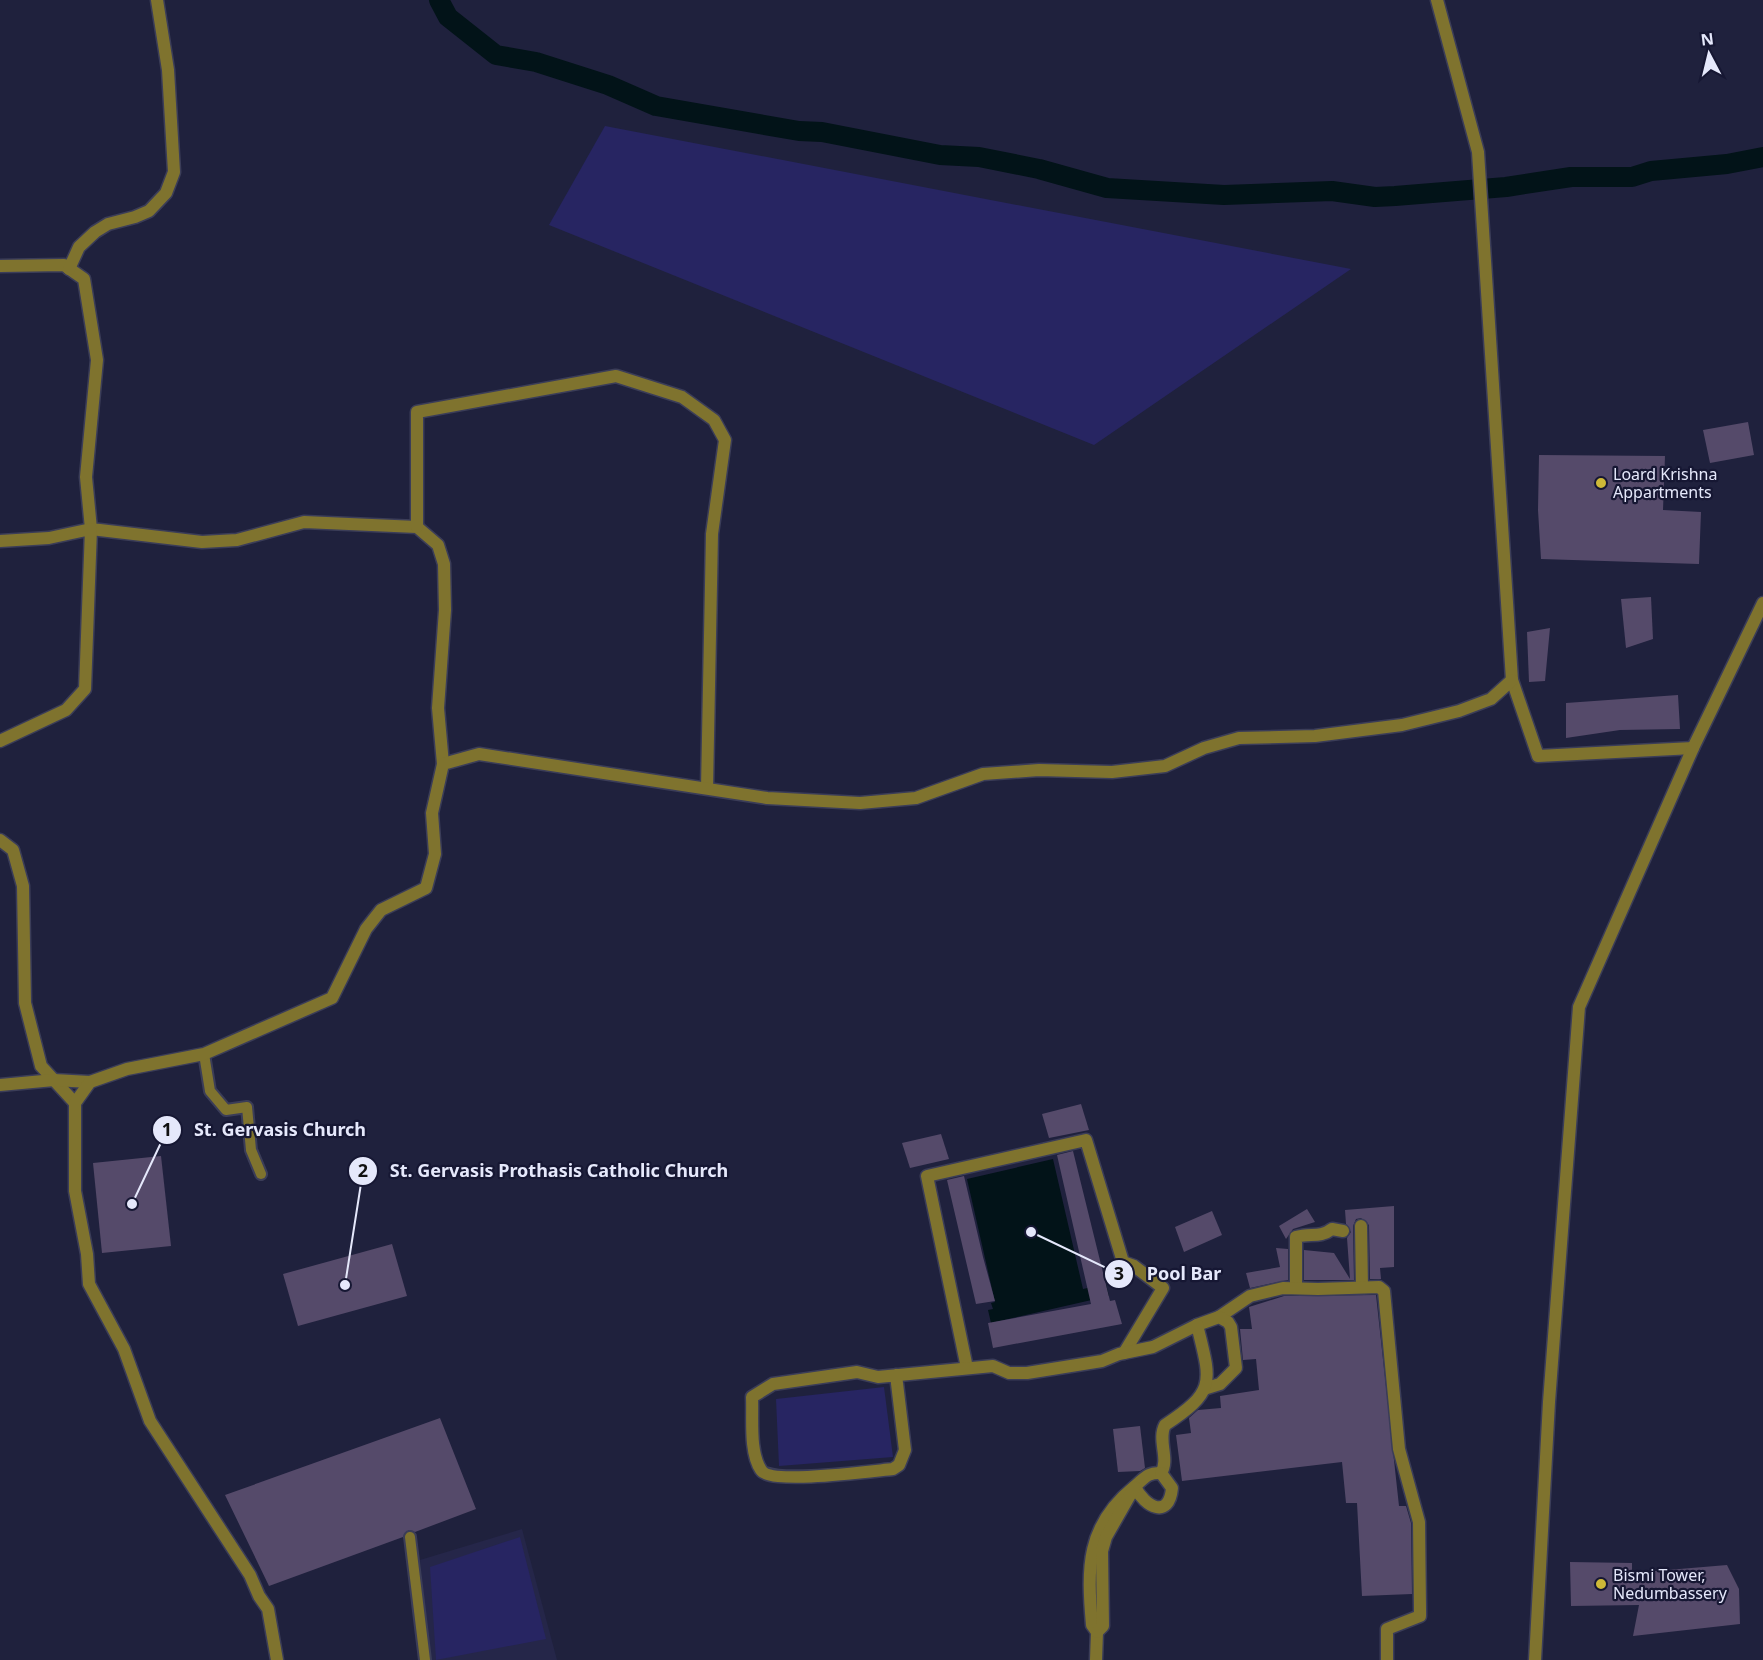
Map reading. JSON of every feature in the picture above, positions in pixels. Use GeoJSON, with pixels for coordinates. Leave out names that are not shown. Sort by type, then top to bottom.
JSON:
{"type":"FeatureCollection","features":[{"type":"Feature","properties":{"kind":"street"},"geometry":{"type":"LineString","coordinates":[[69,269],[79,248],[95,232],[108,224],[135,218],[148,211],[166,193],[174,172],[168,70],[157,0]]}},
{"type":"Feature","properties":{"kind":"street"},"geometry":{"type":"LineString","coordinates":[[1437,0],[1479,164],[1483,203],[1485,291],[1512,680],[1538,756],[1693,748]]}},
{"type":"Feature","properties":{"kind":"street"},"geometry":{"type":"LineString","coordinates":[[0,266],[64,266],[84,279],[98,360],[86,477],[91,529],[85,689],[66,710],[0,741]]}},
{"type":"Feature","properties":{"kind":"street"},"geometry":{"type":"LineString","coordinates":[[417,527],[417,412],[616,376],[682,397],[714,420],[724,440],[712,534],[707,788]]}},
{"type":"Feature","properties":{"kind":"street"},"geometry":{"type":"LineString","coordinates":[[0,542],[49,538],[91,529],[202,542],[237,540],[304,522],[417,527],[438,545],[444,564],[445,610],[438,708],[443,764],[432,813],[435,854],[426,888],[381,910],[366,929],[332,998],[204,1054],[126,1068],[90,1082],[54,1080],[0,1085]]}},
{"type":"Feature","properties":{"kind":"street"},"geometry":{"type":"LineString","coordinates":[[1535,1660],[1549,1402],[1579,1007],[1693,748],[1763,603]]}},
{"type":"Feature","properties":{"kind":"street"},"geometry":{"type":"LineString","coordinates":[[443,764],[479,754],[767,798],[860,803],[916,798],[983,774],[1007,771],[1112,772],[1165,766],[1204,748],[1239,738],[1316,736],[1402,725],[1459,711],[1491,699],[1512,680]]}},
{"type":"Feature","properties":{"kind":"street"},"geometry":{"type":"LineString","coordinates":[[0,840],[13,850],[23,886],[25,1003],[41,1066],[75,1103]]}},
{"type":"Feature","properties":{"kind":"street"},"geometry":{"type":"LineString","coordinates":[[90,1082],[75,1103],[75,1191],[87,1254],[89,1284],[124,1349],[150,1421],[169,1453],[194,1485],[250,1575],[259,1596],[268,1609],[277,1660]]}},
{"type":"Feature","properties":{"kind":"street"},"geometry":{"type":"LineString","coordinates":[[967,1368],[927,1176],[1086,1140],[1123,1262],[1134,1266],[1163,1288],[1124,1353]]}},
{"type":"Feature","properties":{"kind":"street"},"geometry":{"type":"LineString","coordinates":[[1361,1226],[1362,1287]]}},
{"type":"Feature","properties":{"kind":"street"},"geometry":{"type":"LineString","coordinates":[[1296,1287],[1296,1237],[1305,1234],[1322,1236],[1332,1229],[1343,1231]]}},
{"type":"Feature","properties":{"kind":"street"},"geometry":{"type":"LineString","coordinates":[[896,1375],[905,1450],[899,1465],[892,1469],[798,1477],[764,1475],[760,1469],[755,1445],[752,1397],[757,1391],[772,1384],[857,1372],[878,1377],[896,1375],[967,1368],[993,1366],[1019,1374],[1102,1361],[1124,1353],[1153,1347],[1197,1325],[1219,1317],[1250,1296],[1296,1287],[1318,1289],[1379,1287],[1384,1291],[1399,1449],[1419,1522],[1419,1616],[1387,1629],[1387,1660]]}},
{"type":"Feature","properties":{"kind":"street"},"geometry":{"type":"LineString","coordinates":[[1207,1388],[1220,1384],[1236,1368],[1231,1327],[1228,1322],[1219,1317]]}},
{"type":"Feature","properties":{"kind":"street"},"geometry":{"type":"LineString","coordinates":[[1161,1473],[1165,1467],[1162,1432],[1165,1425],[1201,1398],[1207,1388],[1197,1325]]}},
{"type":"Feature","properties":{"kind":"street"},"geometry":{"type":"LineString","coordinates":[[1096,1660],[1097,1632],[1092,1616],[1089,1572],[1091,1552],[1101,1526],[1114,1503],[1148,1474],[1161,1473]]}},
{"type":"Feature","properties":{"kind":"street"},"geometry":{"type":"LineString","coordinates":[[1135,1487],[1145,1503],[1158,1507],[1163,1506],[1168,1503],[1172,1488],[1161,1473]]}},
{"type":"Feature","properties":{"kind":"lane"},"geometry":{"type":"LineString","coordinates":[[204,1054],[210,1091],[226,1110],[247,1107],[251,1150],[261,1174]]}},
{"type":"Feature","properties":{"kind":"lane"},"geometry":{"type":"LineString","coordinates":[[410,1537],[425,1660]]}},
{"type":"Feature","properties":{"kind":"shaded area"},"geometry":{"type":"Polygon","coordinates":[[[605,126],[1351,269],[1094,445],[549,225],[605,126]]]}},
{"type":"Feature","properties":{"kind":"shaded area"},"geometry":{"type":"Polygon","coordinates":[[[1053,1159],[1083,1289],[1106,1284],[1109,1296],[991,1323],[988,1310],[993,1309],[991,1303],[995,1302],[967,1179],[1053,1159]]]}},
{"type":"Feature","properties":{"kind":"shaded area"},"geometry":{"type":"Polygon","coordinates":[[[884,1387],[893,1457],[779,1466],[776,1399],[884,1387]]]}},
{"type":"Feature","properties":{"kind":"shaded area"},"geometry":{"type":"Polygon","coordinates":[[[522,1529],[557,1660],[430,1660],[420,1560],[522,1529]]]}},
{"type":"Feature","properties":{"kind":"shaded area"},"geometry":{"type":"Polygon","coordinates":[[[520,1537],[546,1639],[436,1660],[430,1567],[520,1537]]]}},
{"type":"Feature","properties":{"kind":"building"},"geometry":{"type":"Polygon","coordinates":[[[1748,422],[1754,455],[1710,463],[1703,430],[1748,422]]]}},
{"type":"Feature","properties":{"kind":"building"},"geometry":{"type":"Polygon","coordinates":[[[1539,455],[1665,456],[1663,510],[1701,512],[1699,564],[1541,559],[1538,510],[1539,455]]]}},
{"type":"Feature","properties":{"kind":"building"},"geometry":{"type":"Polygon","coordinates":[[[1651,597],[1653,639],[1626,648],[1621,599],[1651,597]]]}},
{"type":"Feature","properties":{"kind":"building"},"geometry":{"type":"Polygon","coordinates":[[[1550,628],[1545,681],[1529,682],[1527,632],[1550,628]]]}},
{"type":"Feature","properties":{"kind":"building"},"geometry":{"type":"Polygon","coordinates":[[[1678,695],[1680,729],[1620,730],[1566,738],[1566,703],[1678,695]]]}},
{"type":"Feature","properties":{"kind":"building"},"geometry":{"type":"Polygon","coordinates":[[[1081,1104],[1089,1130],[1049,1138],[1042,1114],[1081,1104]]]}},
{"type":"Feature","properties":{"kind":"building"},"geometry":{"type":"Polygon","coordinates":[[[941,1134],[949,1159],[910,1168],[902,1143],[941,1134]]]}},
{"type":"Feature","properties":{"kind":"building"},"geometry":{"type":"Polygon","coordinates":[[[1073,1151],[1110,1301],[1115,1300],[1122,1324],[993,1348],[988,1323],[1091,1304],[1057,1155],[1073,1151]]]}},
{"type":"Feature","properties":{"kind":"building"},"geometry":{"type":"Polygon","coordinates":[[[161,1156],[171,1246],[102,1253],[93,1163],[161,1156]]]}},
{"type":"Feature","properties":{"kind":"building"},"geometry":{"type":"Polygon","coordinates":[[[964,1176],[995,1301],[976,1304],[947,1180],[964,1176]]]}},
{"type":"Feature","properties":{"kind":"building"},"geometry":{"type":"Polygon","coordinates":[[[1394,1206],[1394,1267],[1380,1268],[1381,1279],[1370,1279],[1369,1225],[1361,1218],[1356,1219],[1353,1226],[1354,1280],[1304,1280],[1304,1250],[1334,1253],[1350,1279],[1347,1238],[1351,1232],[1346,1224],[1345,1210],[1394,1206]]]}},
{"type":"Feature","properties":{"kind":"building"},"geometry":{"type":"Polygon","coordinates":[[[1307,1209],[1315,1222],[1293,1229],[1286,1239],[1279,1226],[1307,1209]]]}},
{"type":"Feature","properties":{"kind":"building"},"geometry":{"type":"Polygon","coordinates":[[[1212,1211],[1222,1235],[1184,1252],[1175,1227],[1212,1211]]]}},
{"type":"Feature","properties":{"kind":"building"},"geometry":{"type":"Polygon","coordinates":[[[392,1244],[407,1296],[298,1326],[283,1274],[392,1244]]]}},
{"type":"Feature","properties":{"kind":"building"},"geometry":{"type":"Polygon","coordinates":[[[1276,1248],[1288,1249],[1288,1280],[1250,1288],[1246,1273],[1280,1267],[1276,1248]]]}},
{"type":"Feature","properties":{"kind":"building"},"geometry":{"type":"Polygon","coordinates":[[[1376,1295],[1399,1506],[1406,1506],[1411,1523],[1412,1594],[1362,1596],[1357,1503],[1346,1503],[1342,1462],[1182,1481],[1176,1435],[1191,1433],[1189,1418],[1198,1410],[1221,1408],[1220,1396],[1259,1390],[1256,1359],[1243,1360],[1240,1329],[1252,1329],[1249,1307],[1284,1296],[1376,1295]]]}},
{"type":"Feature","properties":{"kind":"building"},"geometry":{"type":"Polygon","coordinates":[[[440,1418],[476,1509],[415,1532],[409,1530],[403,1537],[269,1586],[225,1495],[440,1418]]]}},
{"type":"Feature","properties":{"kind":"building"},"geometry":{"type":"Polygon","coordinates":[[[1140,1426],[1145,1468],[1140,1471],[1118,1472],[1113,1429],[1140,1426]]]}},
{"type":"Feature","properties":{"kind":"building"},"geometry":{"type":"Polygon","coordinates":[[[1570,1562],[1632,1563],[1632,1573],[1727,1565],[1739,1589],[1740,1624],[1633,1636],[1639,1605],[1571,1606],[1570,1562]]]}},
{"type":"Feature","properties":{"kind":"waterway"},"geometry":{"type":"LineString","coordinates":[[439,0],[448,17],[496,55],[536,62],[608,85],[656,106],[799,131],[822,132],[940,155],[979,157],[1039,169],[1107,188],[1224,195],[1332,191],[1375,197],[1506,187],[1571,177],[1632,177],[1651,171],[1727,164],[1763,157]]}},
{"type":"Feature","properties":{"kind":"place","name":"Loard Krishna Appartments"},"geometry":{"type":"Point","coordinates":[1601,483]}},
{"type":"Feature","properties":{"kind":"place","name":"St. Gervasis Church"},"geometry":{"type":"Point","coordinates":[132,1204]}},
{"type":"Feature","properties":{"kind":"place","name":"Pool Bar"},"geometry":{"type":"Point","coordinates":[1031,1232]}},
{"type":"Feature","properties":{"kind":"place","name":"St. Gervasis Prothasis Catholic Church"},"geometry":{"type":"Point","coordinates":[345,1285]}},
{"type":"Feature","properties":{"kind":"place","name":"Bismi Tower, Nedumbassery"},"geometry":{"type":"Point","coordinates":[1601,1584]}}]}
